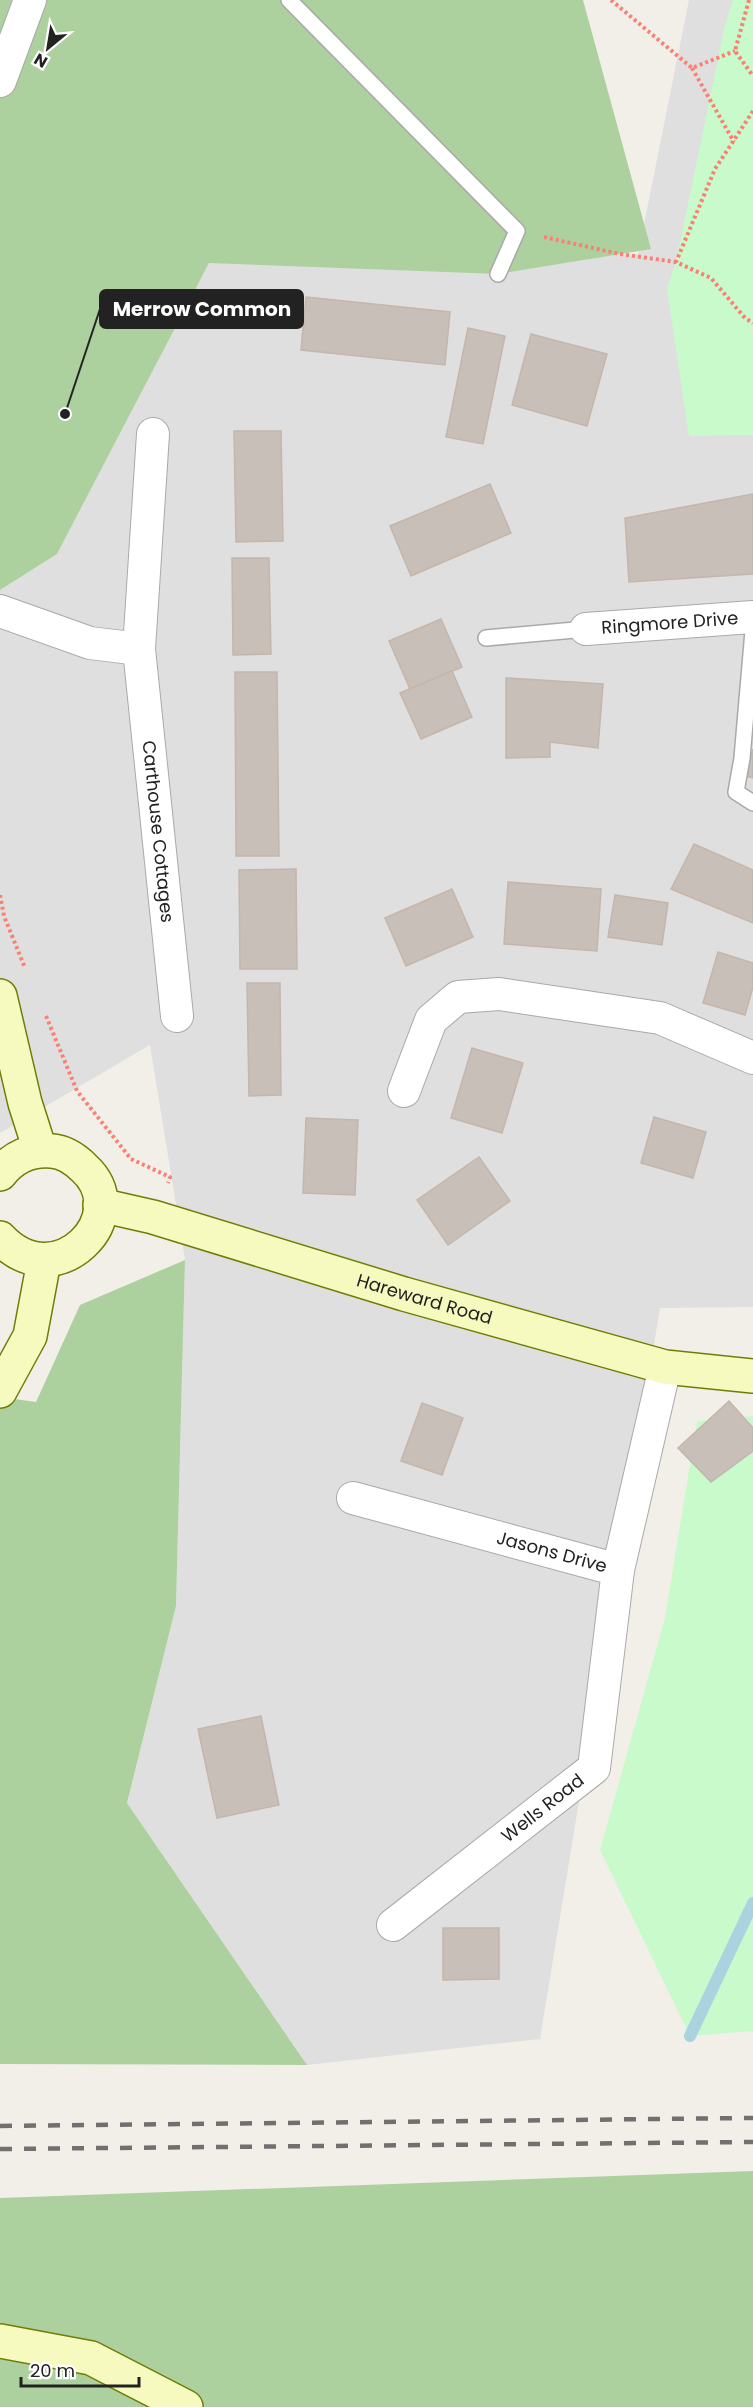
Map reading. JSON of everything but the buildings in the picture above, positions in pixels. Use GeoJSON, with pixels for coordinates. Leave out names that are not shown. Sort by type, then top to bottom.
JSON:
{"type":"FeatureCollection","features":[{"type":"Feature","properties":{"kind":"main road"},"geometry":{"type":"LineString","coordinates":[[0,996],[25,1103],[40,1150]]}},
{"type":"Feature","properties":{"kind":"main road"},"geometry":{"type":"LineString","coordinates":[[0,1174],[7,1165],[22,1155],[40,1150],[58,1152],[75,1159],[88,1171],[97,1187],[100,1205],[97,1223],[90,1238],[77,1250],[62,1258],[44,1261],[20,1255],[0,1238]]}},
{"type":"Feature","properties":{"kind":"main road","name":"Hareward Road"},"geometry":{"type":"LineString","coordinates":[[100,1205],[153,1217],[404,1294],[665,1366],[753,1376]]}},
{"type":"Feature","properties":{"kind":"main road"},"geometry":{"type":"LineString","coordinates":[[0,1390],[30,1336],[44,1261]]}},
{"type":"Feature","properties":{"kind":"main road"},"geometry":{"type":"LineString","coordinates":[[0,2341],[92,2358],[186,2407]]}},
{"type":"Feature","properties":{"kind":"street"},"geometry":{"type":"LineString","coordinates":[[0,81],[30,0]]}},
{"type":"Feature","properties":{"kind":"street","name":"Carthouse Cottages"},"geometry":{"type":"LineString","coordinates":[[153,434],[139,649],[177,1016]]}},
{"type":"Feature","properties":{"kind":"street"},"geometry":{"type":"LineString","coordinates":[[0,610],[90,643],[139,649]]}},
{"type":"Feature","properties":{"kind":"street","name":"Ringmore Drive"},"geometry":{"type":"LineString","coordinates":[[586,629],[753,617]]}},
{"type":"Feature","properties":{"kind":"street"},"geometry":{"type":"LineString","coordinates":[[404,1091],[431,1020],[458,997],[499,994],[660,1018],[753,1058]]}},
{"type":"Feature","properties":{"kind":"street","name":"Jasons Drive"},"geometry":{"type":"LineString","coordinates":[[353,1498],[618,1570],[665,1366]]}},
{"type":"Feature","properties":{"kind":"street","name":"Wells Road"},"geometry":{"type":"LineString","coordinates":[[393,1925],[594,1768],[618,1570]]}},
{"type":"Feature","properties":{"kind":"lane"},"geometry":{"type":"LineString","coordinates":[[289,0],[517,231],[498,274]]}},
{"type":"Feature","properties":{"kind":"lane"},"geometry":{"type":"LineString","coordinates":[[486,638],[586,629]]}},
{"type":"Feature","properties":{"kind":"lane"},"geometry":{"type":"LineString","coordinates":[[753,631],[742,758],[736,792],[753,803]]}},
{"type":"Feature","properties":{"kind":"path"},"geometry":{"type":"LineString","coordinates":[[611,0],[692,68],[734,142]]}},
{"type":"Feature","properties":{"kind":"path"},"geometry":{"type":"LineString","coordinates":[[735,51],[749,0]]}},
{"type":"Feature","properties":{"kind":"path"},"geometry":{"type":"LineString","coordinates":[[692,68],[735,51]]}},
{"type":"Feature","properties":{"kind":"path"},"geometry":{"type":"LineString","coordinates":[[735,51],[753,76]]}},
{"type":"Feature","properties":{"kind":"path"},"geometry":{"type":"LineString","coordinates":[[676,261],[715,169],[753,111]]}},
{"type":"Feature","properties":{"kind":"path"},"geometry":{"type":"LineString","coordinates":[[517,231],[620,254],[676,261],[711,278],[745,318],[753,323]]}},
{"type":"Feature","properties":{"kind":"path"},"geometry":{"type":"LineString","coordinates":[[0,895],[4,916],[27,971]]}},
{"type":"Feature","properties":{"kind":"path"},"geometry":{"type":"LineString","coordinates":[[45,1015],[77,1092],[131,1159],[170,1177],[153,1217]]}},
{"type":"Feature","properties":{"kind":"shaded area"},"geometry":{"type":"Polygon","coordinates":[[[689,0],[753,0],[753,1307],[660,1308],[540,2039],[307,2065],[127,1803],[176,1606],[185,1260],[150,1045],[0,1133],[0,590],[57,554],[209,263],[638,254],[689,0]]]}},
{"type":"Feature","properties":{"kind":"green space"},"geometry":{"type":"Polygon","coordinates":[[[0,0],[583,0],[651,249],[498,274],[209,263],[57,554],[0,590],[0,0]]]}},
{"type":"Feature","properties":{"kind":"green space"},"geometry":{"type":"Polygon","coordinates":[[[733,0],[753,0],[753,435],[689,436],[667,289],[676,262],[725,25],[733,0]]]}},
{"type":"Feature","properties":{"kind":"green space"},"geometry":{"type":"Polygon","coordinates":[[[185,1260],[176,1606],[127,1803],[307,2065],[0,2064],[0,1397],[36,1402],[80,1305],[185,1260]]]}},
{"type":"Feature","properties":{"kind":"green space"},"geometry":{"type":"Polygon","coordinates":[[[753,1416],[753,2031],[690,2036],[600,1850],[665,1618],[697,1421],[753,1416]]]}},
{"type":"Feature","properties":{"kind":"green space"},"geometry":{"type":"Polygon","coordinates":[[[753,2171],[753,2407],[0,2407],[0,2198],[753,2171]]]}},
{"type":"Feature","properties":{"kind":"waterway"},"geometry":{"type":"LineString","coordinates":[[690,2036],[753,1903]]}},
{"type":"Feature","properties":{"kind":"railway"},"geometry":{"type":"LineString","coordinates":[[0,2126],[753,2118]]}},
{"type":"Feature","properties":{"kind":"railway"},"geometry":{"type":"LineString","coordinates":[[0,2149],[753,2142]]}},
{"type":"Feature","properties":{"kind":"place","name":"Merrow Common"},"geometry":{"type":"Point","coordinates":[65,414]}}]}
